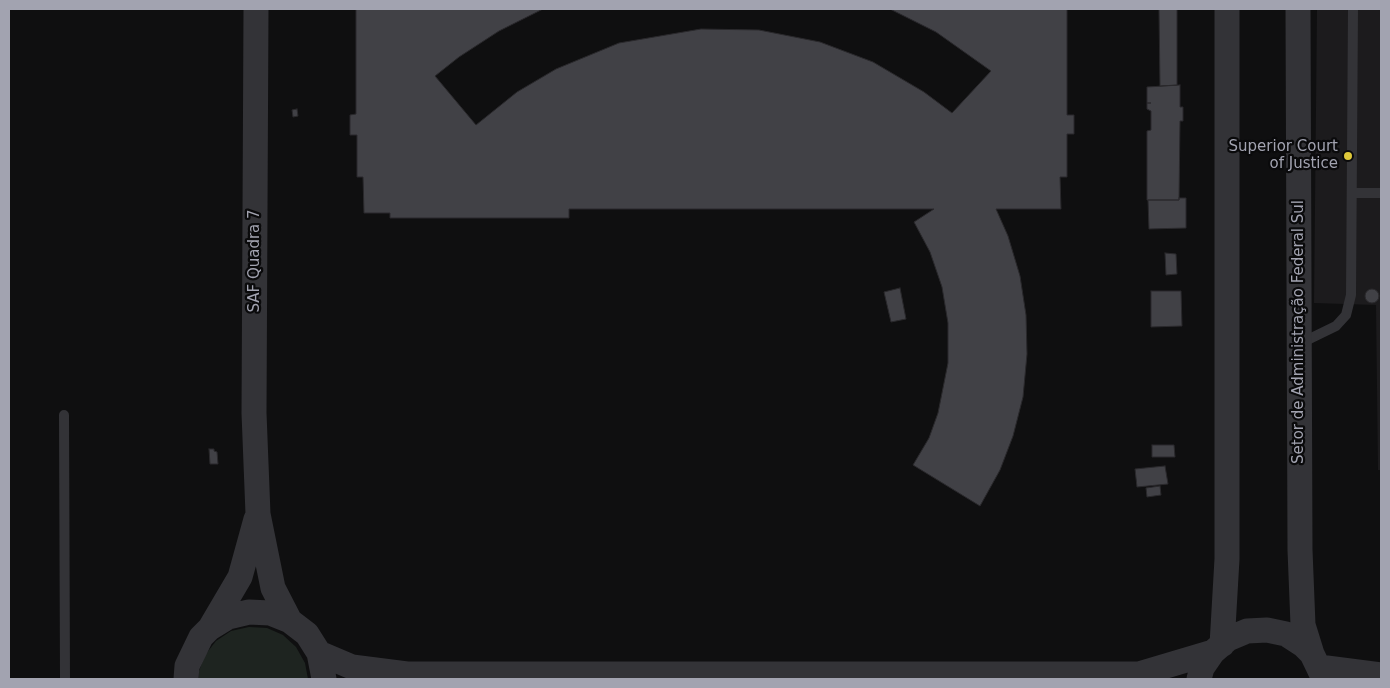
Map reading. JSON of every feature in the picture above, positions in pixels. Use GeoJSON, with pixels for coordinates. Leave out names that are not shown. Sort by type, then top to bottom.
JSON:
{"type":"FeatureCollection","features":[{"type":"Feature","properties":{"kind":"street","name":"SAF Quadra 7"},"geometry":{"type":"LineString","coordinates":[[256,9],[254,413],[258,514],[273,588],[290,621]]}},
{"type":"Feature","properties":{"kind":"street"},"geometry":{"type":"LineString","coordinates":[[1217,648],[1227,559],[1227,9]]}},
{"type":"Feature","properties":{"kind":"street","name":"Setor de Administração Federal Sul"},"geometry":{"type":"LineString","coordinates":[[1298,9],[1300,550],[1303,625],[1319,667]]}},
{"type":"Feature","properties":{"kind":"street","name":"SAF Quadra 7"},"geometry":{"type":"LineString","coordinates":[[210,628],[240,577],[258,514]]}},
{"type":"Feature","properties":{"kind":"street"},"geometry":{"type":"LineString","coordinates":[[186,679],[187,666],[194,647],[210,628],[228,617],[249,612],[270,613],[290,621],[307,634],[319,652],[324,679]]}},
{"type":"Feature","properties":{"kind":"street"},"geometry":{"type":"LineString","coordinates":[[1199,679],[1202,668],[1217,648],[1228,639],[1247,631],[1267,630],[1286,634],[1303,645],[1319,667],[1381,675]]}},
{"type":"Feature","properties":{"kind":"street"},"geometry":{"type":"LineString","coordinates":[[319,652],[352,666],[400,677],[1144,677],[1217,648]]}},
{"type":"Feature","properties":{"kind":"lane"},"geometry":{"type":"LineString","coordinates":[[1298,345],[1336,326],[1346,315],[1351,295],[1353,9]]}},
{"type":"Feature","properties":{"kind":"lane"},"geometry":{"type":"LineString","coordinates":[[1353,193],[1381,193]]}},
{"type":"Feature","properties":{"kind":"lane"},"geometry":{"type":"LineString","coordinates":[[64,415],[65,679]]}},
{"type":"Feature","properties":{"kind":"shaded area","name":"Superior Court of Justice"},"geometry":{"type":"Polygon","coordinates":[[[1317,9],[1381,9],[1381,470],[1378,470],[1376,305],[1314,303],[1317,9]]]}},
{"type":"Feature","properties":{"kind":"shaded area"},"geometry":{"type":"Polygon","coordinates":[[[249,627],[267,628],[283,635],[296,647],[305,663],[308,679],[199,679],[199,671],[205,655],[216,641],[231,631],[249,627]]]}},
{"type":"Feature","properties":{"kind":"building"},"geometry":{"type":"Polygon","coordinates":[[[356,9],[1067,9],[1067,115],[1074,115],[1074,134],[1067,134],[1067,177],[1060,177],[1061,209],[996,209],[1008,236],[1020,276],[1026,315],[1027,354],[1023,397],[1013,436],[1000,470],[980,506],[913,465],[929,438],[938,413],[948,363],[948,323],[942,287],[930,252],[914,222],[934,209],[569,209],[569,218],[390,218],[390,213],[364,213],[363,177],[357,177],[357,135],[350,135],[350,115],[356,114],[356,9]]]}},
{"type":"Feature","properties":{"kind":"building"},"geometry":{"type":"Polygon","coordinates":[[[543,9],[890,9],[936,32],[991,71],[952,113],[924,92],[873,62],[820,42],[759,30],[701,29],[619,43],[556,69],[517,92],[476,125],[435,76],[459,57],[499,31],[543,9]]]}},
{"type":"Feature","properties":{"kind":"building"},"geometry":{"type":"Polygon","coordinates":[[[1159,9],[1177,9],[1177,85],[1160,86],[1159,9]]]}},
{"type":"Feature","properties":{"kind":"building"},"geometry":{"type":"Polygon","coordinates":[[[1180,85],[1180,107],[1183,107],[1183,121],[1180,121],[1179,200],[1147,200],[1147,131],[1151,130],[1151,111],[1147,109],[1147,87],[1180,85]]]}},
{"type":"Feature","properties":{"kind":"building"},"geometry":{"type":"Polygon","coordinates":[[[297,109],[298,116],[293,117],[292,110],[297,109]]]}},
{"type":"Feature","properties":{"kind":"building"},"geometry":{"type":"Polygon","coordinates":[[[1179,198],[1186,198],[1186,228],[1149,229],[1148,200],[1179,200],[1179,198]]]}},
{"type":"Feature","properties":{"kind":"building"},"geometry":{"type":"Polygon","coordinates":[[[1165,253],[1176,254],[1177,274],[1166,275],[1165,253]]]}},
{"type":"Feature","properties":{"kind":"building"},"geometry":{"type":"Polygon","coordinates":[[[900,288],[906,319],[891,322],[884,292],[900,288]]]}},
{"type":"Feature","properties":{"kind":"building"},"geometry":{"type":"Polygon","coordinates":[[[1372,289],[1377,291],[1379,296],[1377,301],[1372,303],[1367,301],[1365,296],[1367,291],[1372,289]]]}},
{"type":"Feature","properties":{"kind":"building"},"geometry":{"type":"Polygon","coordinates":[[[1151,291],[1181,291],[1182,326],[1151,327],[1151,291]]]}},
{"type":"Feature","properties":{"kind":"building"},"geometry":{"type":"Polygon","coordinates":[[[1152,445],[1174,445],[1175,457],[1152,457],[1152,445]]]}},
{"type":"Feature","properties":{"kind":"building"},"geometry":{"type":"Polygon","coordinates":[[[209,449],[214,449],[217,452],[218,464],[210,464],[209,449]]]}},
{"type":"Feature","properties":{"kind":"building"},"geometry":{"type":"Polygon","coordinates":[[[1165,466],[1168,484],[1137,487],[1135,469],[1165,466]]]}},
{"type":"Feature","properties":{"kind":"building"},"geometry":{"type":"Polygon","coordinates":[[[1160,486],[1161,495],[1147,497],[1146,488],[1160,486]]]}},
{"type":"Feature","properties":{"kind":"place","name":"Superior Court of Justice"},"geometry":{"type":"Point","coordinates":[1348,156]}}]}
